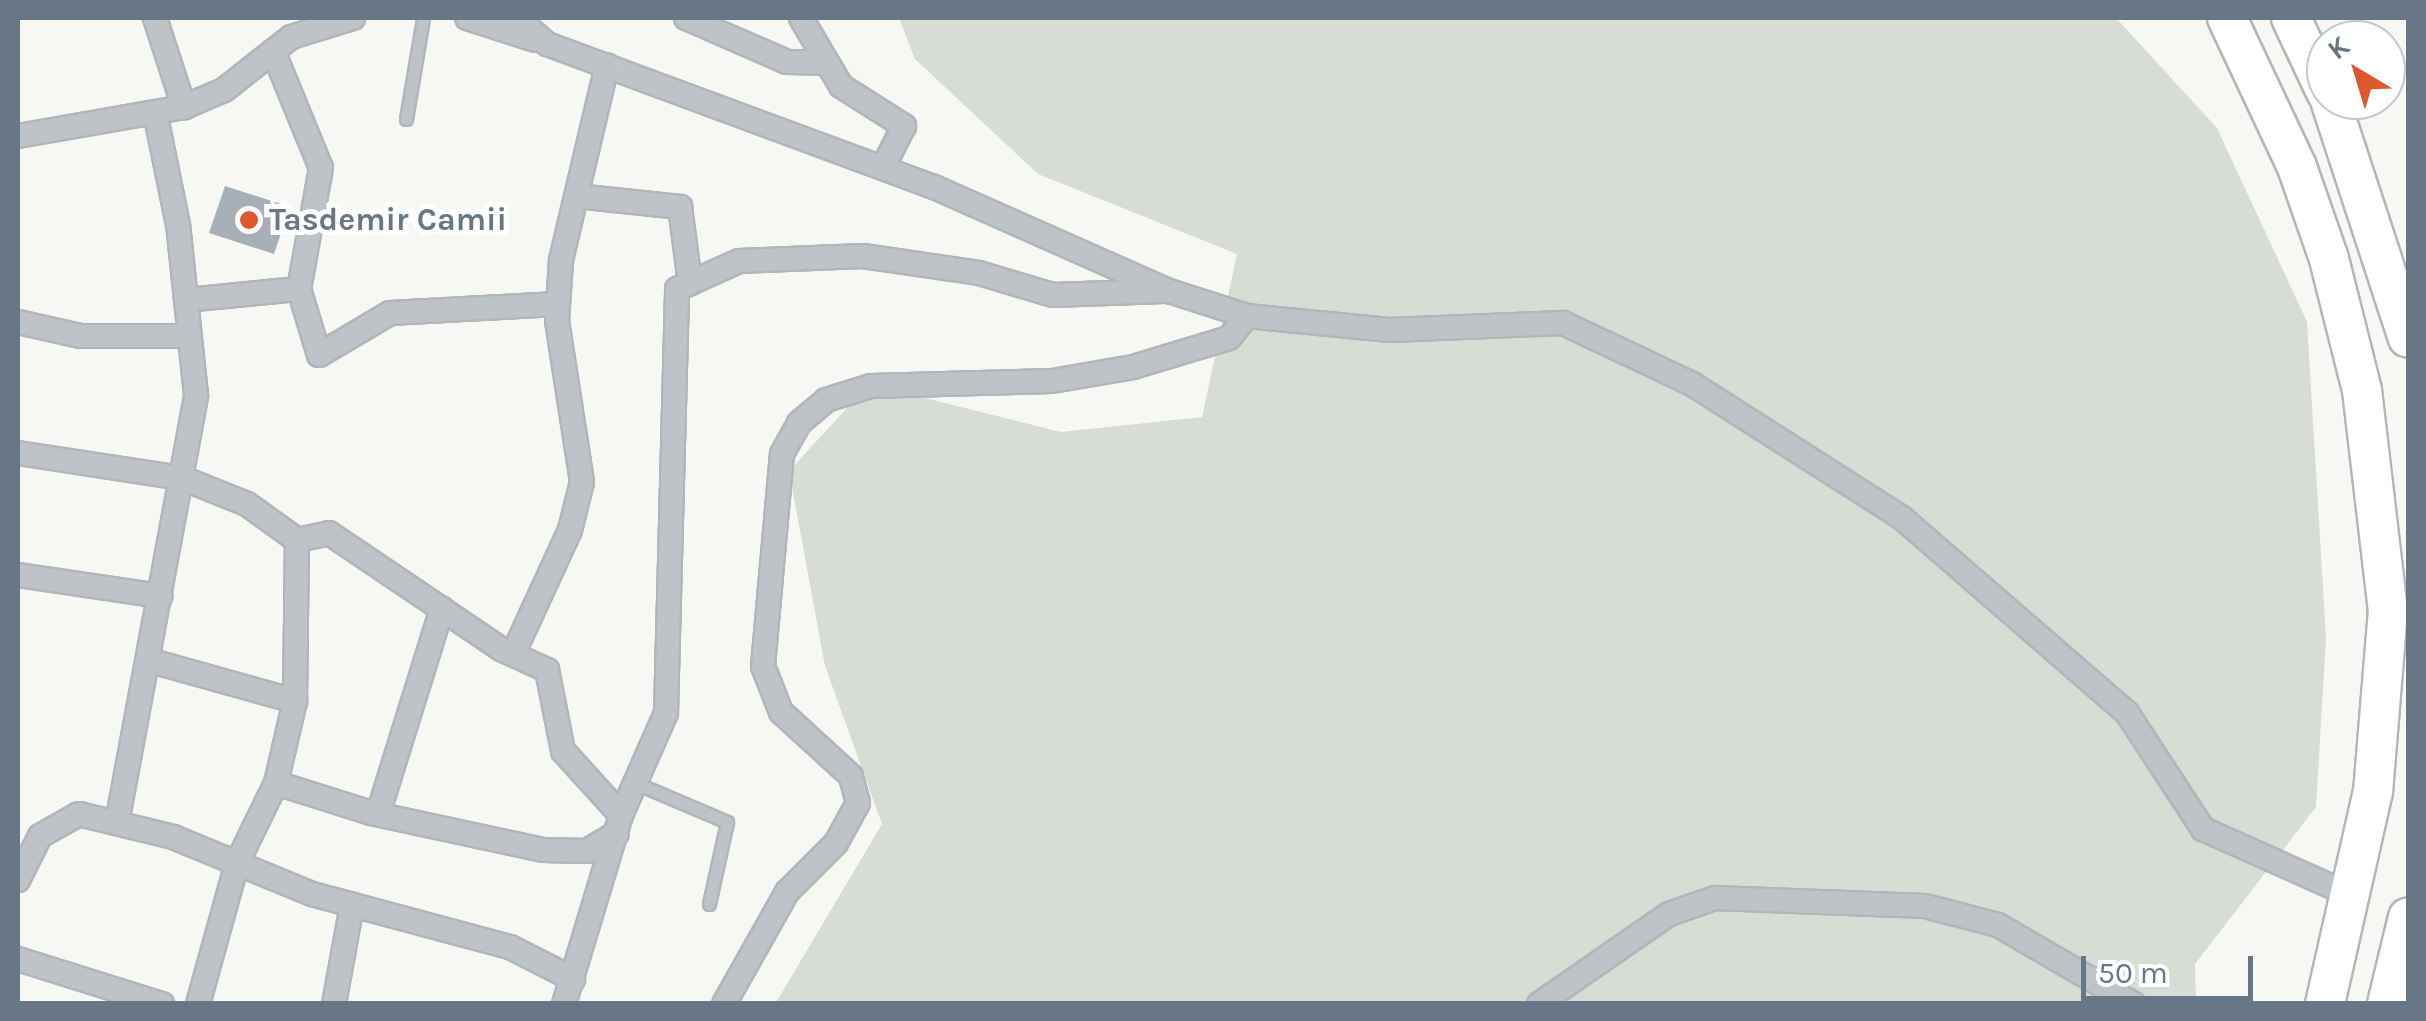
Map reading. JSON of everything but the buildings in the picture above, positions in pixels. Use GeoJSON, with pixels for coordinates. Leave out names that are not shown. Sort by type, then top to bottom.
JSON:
{"type":"FeatureCollection","features":[{"type":"Feature","properties":{"kind":"highway"},"geometry":{"type":"LineString","coordinates":[[2227,18],[2297,167],[2364,408],[2388,610],[2374,791],[2355,897],[2325,1004]]}},
{"type":"Feature","properties":{"kind":"highway"},"geometry":{"type":"LineString","coordinates":[[2292,18],[2306,48]]}},
{"type":"Feature","properties":{"kind":"highway"},"geometry":{"type":"LineString","coordinates":[[2337,120],[2408,338]]}},
{"type":"Feature","properties":{"kind":"highway"},"geometry":{"type":"LineString","coordinates":[[2386,1004],[2408,917]]}},
{"type":"Feature","properties":{"kind":"street"},"geometry":{"type":"LineString","coordinates":[[155,18],[184,107]]}},
{"type":"Feature","properties":{"kind":"street"},"geometry":{"type":"LineString","coordinates":[[18,136],[184,107],[224,90],[273,51],[353,18]]}},
{"type":"Feature","properties":{"kind":"street"},"geometry":{"type":"LineString","coordinates":[[467,18],[607,64],[882,167],[1169,291],[1248,316],[1389,330],[1563,323],[1692,384],[1902,518],[2127,712],[2203,829],[2355,897]]}},
{"type":"Feature","properties":{"kind":"street"},"geometry":{"type":"LineString","coordinates":[[517,18],[547,44]]}},
{"type":"Feature","properties":{"kind":"street"},"geometry":{"type":"LineString","coordinates":[[686,18],[787,62],[826,63]]}},
{"type":"Feature","properties":{"kind":"street"},"geometry":{"type":"LineString","coordinates":[[800,18],[842,86],[904,126],[882,167]]}},
{"type":"Feature","properties":{"kind":"street"},"geometry":{"type":"LineString","coordinates":[[273,51],[321,168],[300,289],[318,355],[390,313],[558,304]]}},
{"type":"Feature","properties":{"kind":"street"},"geometry":{"type":"LineString","coordinates":[[513,654],[570,530],[582,482],[558,304],[576,196],[607,64]]}},
{"type":"Feature","properties":{"kind":"street"},"geometry":{"type":"LineString","coordinates":[[117,823],[196,395],[186,300],[154,112]]}},
{"type":"Feature","properties":{"kind":"street"},"geometry":{"type":"LineString","coordinates":[[576,196],[680,207],[690,283]]}},
{"type":"Feature","properties":{"kind":"street"},"geometry":{"type":"LineString","coordinates":[[564,1004],[619,824],[666,713],[677,288],[739,261],[863,256],[979,273],[1053,295],[1169,291]]}},
{"type":"Feature","properties":{"kind":"street"},"geometry":{"type":"LineString","coordinates":[[186,300],[300,289]]}},
{"type":"Feature","properties":{"kind":"street"},"geometry":{"type":"LineString","coordinates":[[724,1004],[788,892],[836,843],[858,803],[852,776],[781,712],[764,666],[782,454],[799,423],[826,400],[871,386],[1052,381],[1133,367],[1229,338],[1248,316]]}},
{"type":"Feature","properties":{"kind":"street"},"geometry":{"type":"LineString","coordinates":[[18,322],[80,336],[190,336]]}},
{"type":"Feature","properties":{"kind":"street"},"geometry":{"type":"LineString","coordinates":[[18,453],[182,478],[247,504],[297,540],[329,533],[513,654],[548,670],[563,751],[619,824]]}},
{"type":"Feature","properties":{"kind":"street"},"geometry":{"type":"LineString","coordinates":[[198,1004],[237,863],[276,783],[295,701],[297,540]]}},
{"type":"Feature","properties":{"kind":"street"},"geometry":{"type":"LineString","coordinates":[[18,575],[160,596]]}},
{"type":"Feature","properties":{"kind":"street"},"geometry":{"type":"LineString","coordinates":[[378,814],[442,609]]}},
{"type":"Feature","properties":{"kind":"street"},"geometry":{"type":"LineString","coordinates":[[148,660],[295,701]]}},
{"type":"Feature","properties":{"kind":"street"},"geometry":{"type":"LineString","coordinates":[[276,783],[378,814],[544,850],[587,851],[619,824]]}},
{"type":"Feature","properties":{"kind":"street"},"geometry":{"type":"LineString","coordinates":[[18,880],[40,836],[80,814],[237,863],[352,905],[510,947],[573,979]]}},
{"type":"Feature","properties":{"kind":"street"},"geometry":{"type":"LineString","coordinates":[[18,827],[40,836]]}},
{"type":"Feature","properties":{"kind":"street"},"geometry":{"type":"LineString","coordinates":[[1539,1004],[1668,914],[1715,898],[1925,906],[1998,926],[2134,1004]]}},
{"type":"Feature","properties":{"kind":"street"},"geometry":{"type":"LineString","coordinates":[[334,1004],[352,905]]}},
{"type":"Feature","properties":{"kind":"street"},"geometry":{"type":"LineString","coordinates":[[18,958],[162,1004]]}},
{"type":"Feature","properties":{"kind":"lane"},"geometry":{"type":"LineString","coordinates":[[406,119],[423,18]]}},
{"type":"Feature","properties":{"kind":"lane"},"geometry":{"type":"LineString","coordinates":[[638,784],[727,822],[709,904]]}},
{"type":"Feature","properties":{"kind":"shaded area"},"geometry":{"type":"Polygon","coordinates":[[[899,18],[2116,18],[2217,128],[2307,322],[2326,638],[2316,807],[2195,964],[2196,1003],[775,1004],[882,824],[825,666],[789,471],[869,384],[1061,432],[1202,417],[1237,254],[1038,174],[915,59],[899,18]]]}},
{"type":"Feature","properties":{"kind":"place","name":"Tasdemir Camii"},"geometry":{"type":"Point","coordinates":[249,220]}}]}
